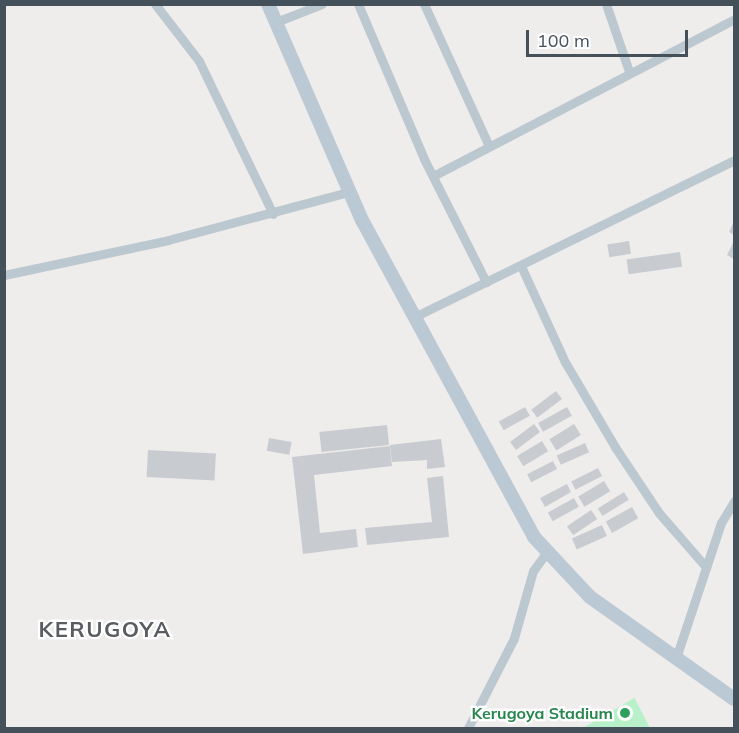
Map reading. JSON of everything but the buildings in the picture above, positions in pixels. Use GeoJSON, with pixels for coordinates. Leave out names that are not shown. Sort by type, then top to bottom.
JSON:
{"type":"FeatureCollection","features":[{"type":"Feature","properties":{"kind":"main road"},"geometry":{"type":"LineString","coordinates":[[268,4],[348,192],[546,553],[590,597],[735,699]]}},
{"type":"Feature","properties":{"kind":"street"},"geometry":{"type":"LineString","coordinates":[[155,4],[199,61],[273,214]]}},
{"type":"Feature","properties":{"kind":"street"},"geometry":{"type":"LineString","coordinates":[[276,22],[322,4]]}},
{"type":"Feature","properties":{"kind":"street"},"geometry":{"type":"LineString","coordinates":[[358,4],[433,176],[486,282]]}},
{"type":"Feature","properties":{"kind":"street"},"geometry":{"type":"LineString","coordinates":[[424,4],[488,144]]}},
{"type":"Feature","properties":{"kind":"street"},"geometry":{"type":"LineString","coordinates":[[606,4],[629,71]]}},
{"type":"Feature","properties":{"kind":"street"},"geometry":{"type":"LineString","coordinates":[[433,176],[488,144],[735,19]]}},
{"type":"Feature","properties":{"kind":"street"},"geometry":{"type":"LineString","coordinates":[[414,316],[735,160]]}},
{"type":"Feature","properties":{"kind":"street"},"geometry":{"type":"LineString","coordinates":[[4,275],[273,214],[348,192]]}},
{"type":"Feature","properties":{"kind":"street"},"geometry":{"type":"LineString","coordinates":[[521,266],[565,362],[615,447],[658,513],[706,567]]}},
{"type":"Feature","properties":{"kind":"street"},"geometry":{"type":"LineString","coordinates":[[676,658],[725,510],[735,501]]}},
{"type":"Feature","properties":{"kind":"street"},"geometry":{"type":"LineString","coordinates":[[468,729],[514,638],[532,571],[546,553]]}},
{"type":"Feature","properties":{"kind":"green space","name":"Kerugoya Stadium"},"geometry":{"type":"Polygon","coordinates":[[[634,698],[650,728],[583,728],[634,698]]]}},
{"type":"Feature","properties":{"kind":"place","name":"Kerugoya Stadium"},"geometry":{"type":"Point","coordinates":[625,713]}},
{"type":"Feature","properties":{"kind":"district","name":"KERUGOYA"},"geometry":{"type":"Point","coordinates":[105,630]}}]}
